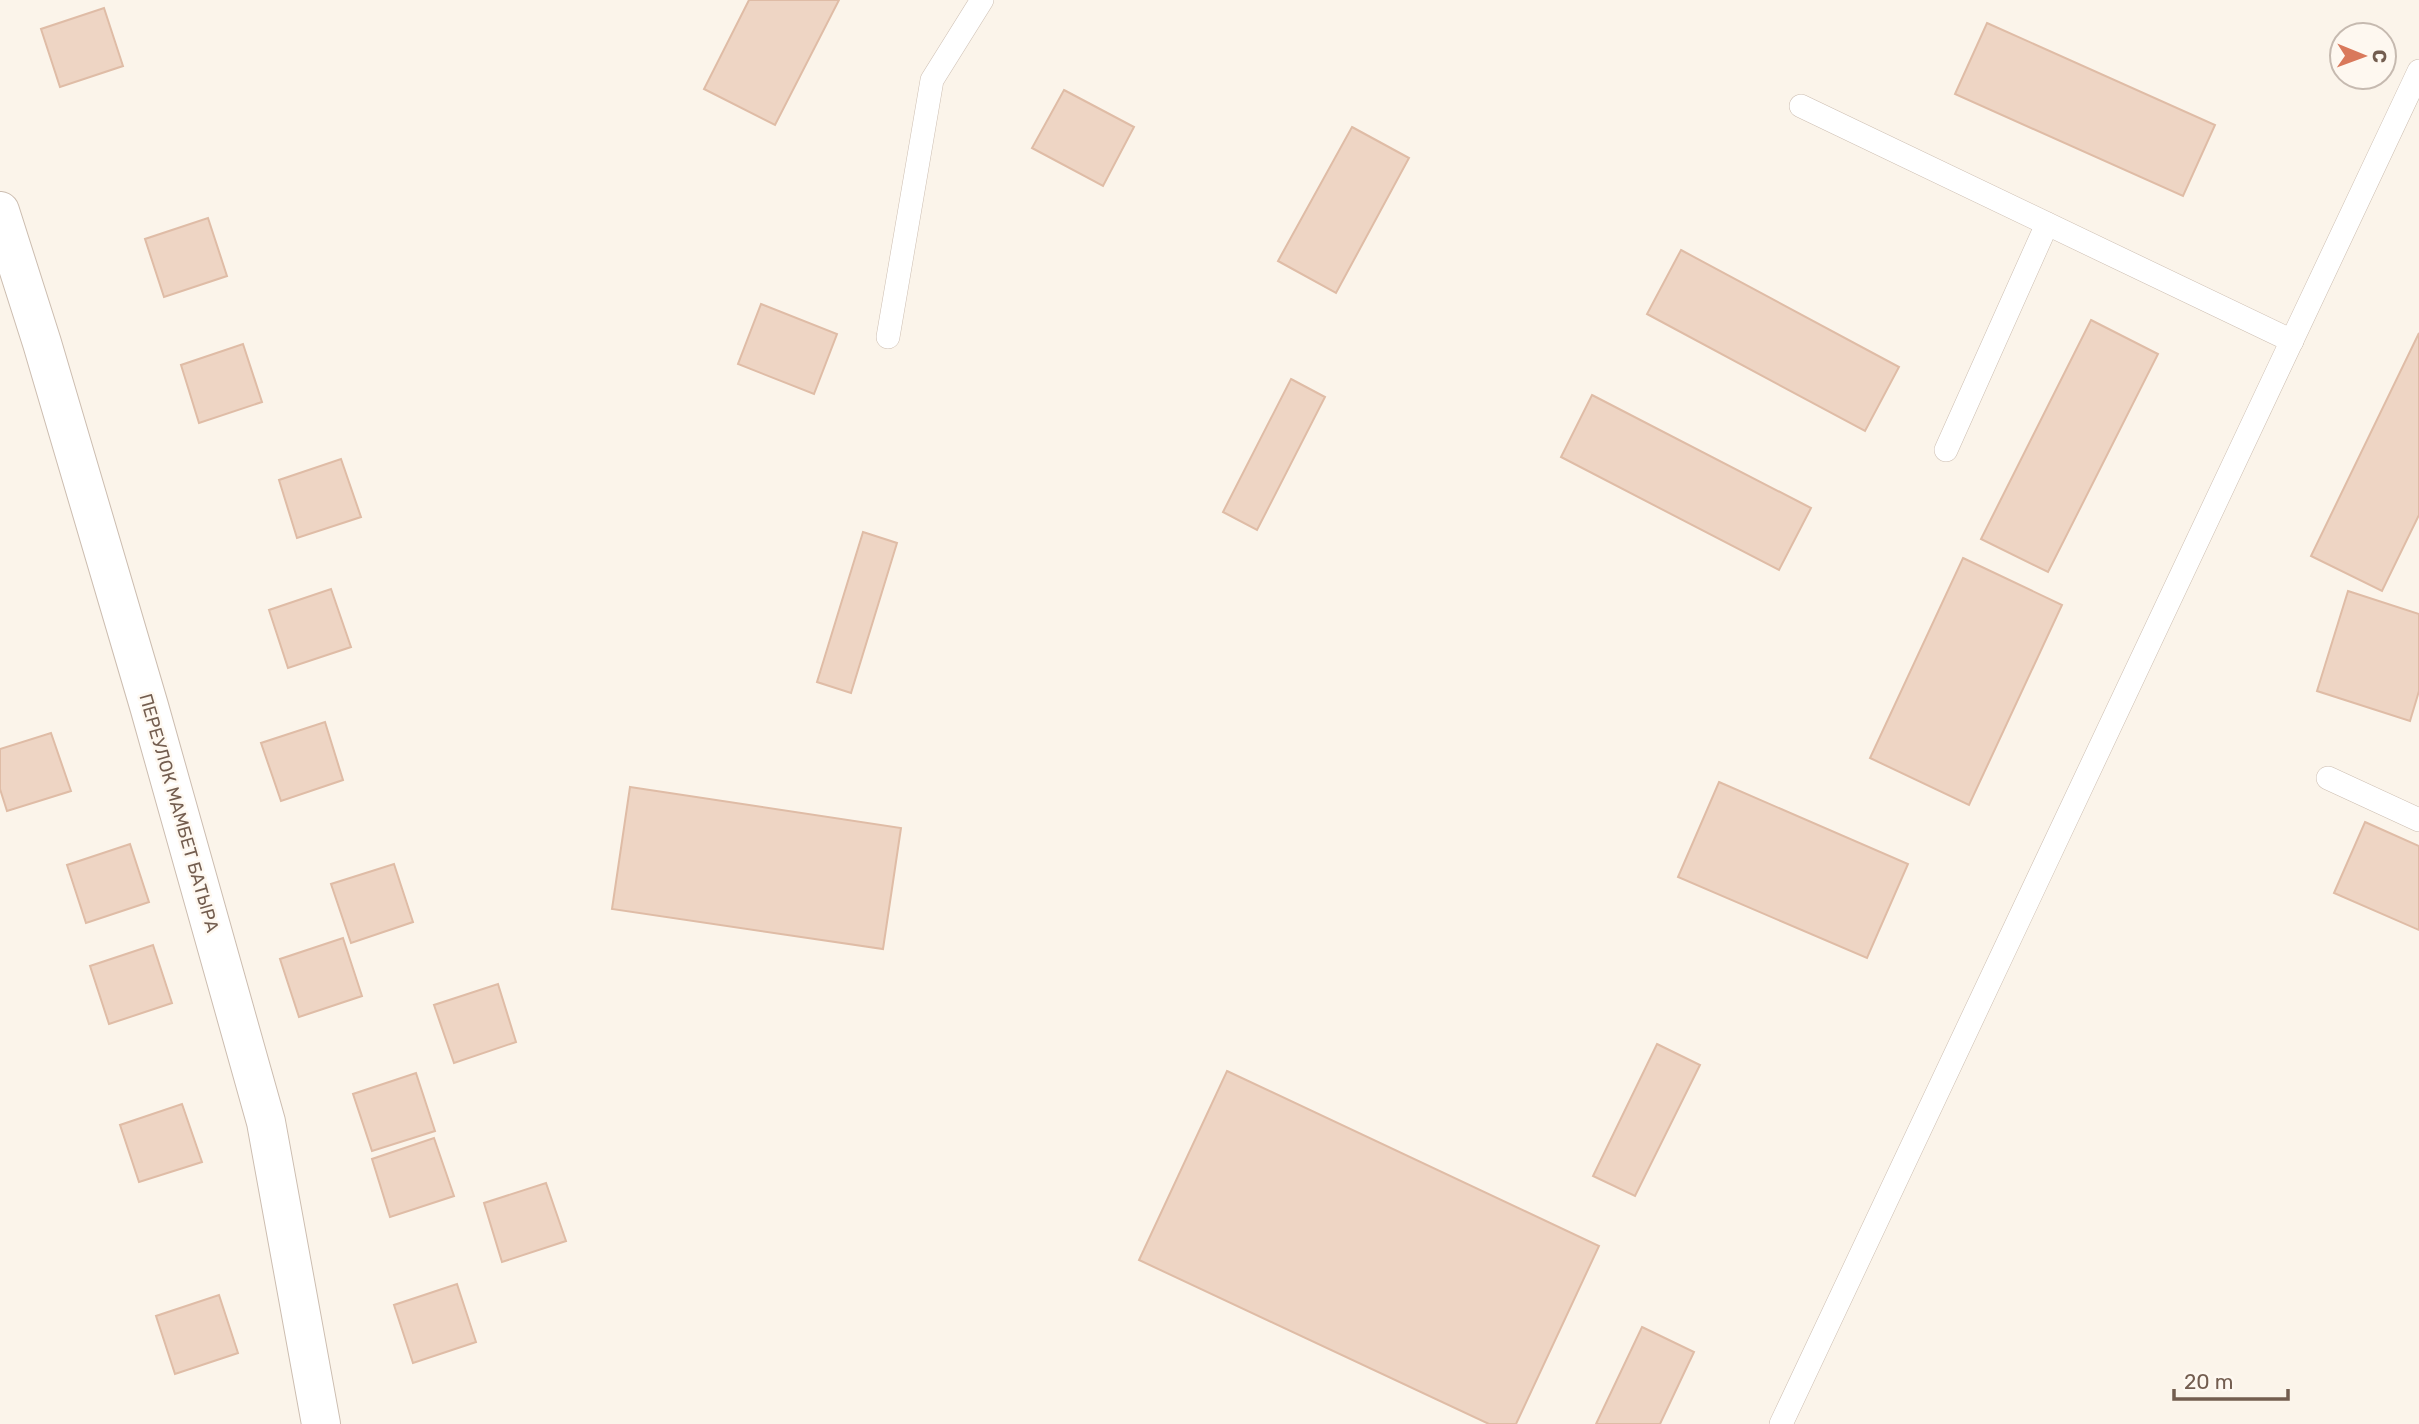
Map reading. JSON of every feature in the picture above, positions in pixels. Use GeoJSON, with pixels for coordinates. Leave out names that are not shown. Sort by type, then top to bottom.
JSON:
{"type":"FeatureCollection","features":[{"type":"Feature","properties":{"kind":"street","name":"ПЕРЕУЛОК МАМБЕТ БАТЫРА"},"geometry":{"type":"LineString","coordinates":[[0,211],[42,343],[137,667],[266,1122],[321,1424]]}},
{"type":"Feature","properties":{"kind":"lane"},"geometry":{"type":"LineString","coordinates":[[888,337],[932,80],[982,0]]}},
{"type":"Feature","properties":{"kind":"lane"},"geometry":{"type":"LineString","coordinates":[[1781,1424],[2419,71]]}},
{"type":"Feature","properties":{"kind":"lane"},"geometry":{"type":"LineString","coordinates":[[1801,106],[2292,341]]}},
{"type":"Feature","properties":{"kind":"lane"},"geometry":{"type":"LineString","coordinates":[[1946,450],[2047,224]]}},
{"type":"Feature","properties":{"kind":"lane"},"geometry":{"type":"LineString","coordinates":[[2328,778],[2419,820]]}},
{"type":"Feature","properties":{"kind":"building"},"geometry":{"type":"Polygon","coordinates":[[[749,0],[839,0],[775,125],[704,89],[749,0]]]}},
{"type":"Feature","properties":{"kind":"building"},"geometry":{"type":"Polygon","coordinates":[[[104,8],[123,66],[60,87],[41,29],[104,8]]]}},
{"type":"Feature","properties":{"kind":"building"},"geometry":{"type":"Polygon","coordinates":[[[1987,23],[2215,125],[2183,196],[1955,94],[1987,23]]]}},
{"type":"Feature","properties":{"kind":"building"},"geometry":{"type":"Polygon","coordinates":[[[1064,90],[1134,127],[1103,186],[1032,148],[1064,90]]]}},
{"type":"Feature","properties":{"kind":"building"},"geometry":{"type":"Polygon","coordinates":[[[1352,127],[1409,158],[1336,293],[1278,261],[1352,127]]]}},
{"type":"Feature","properties":{"kind":"building"},"geometry":{"type":"Polygon","coordinates":[[[208,218],[227,276],[164,297],[145,239],[208,218]]]}},
{"type":"Feature","properties":{"kind":"building"},"geometry":{"type":"Polygon","coordinates":[[[1681,250],[1899,367],[1865,431],[1647,314],[1681,250]]]}},
{"type":"Feature","properties":{"kind":"building"},"geometry":{"type":"Polygon","coordinates":[[[761,304],[837,334],[814,394],[738,364],[761,304]]]}},
{"type":"Feature","properties":{"kind":"building"},"geometry":{"type":"Polygon","coordinates":[[[2091,320],[2158,354],[2048,572],[1981,539],[2091,320]]]}},
{"type":"Feature","properties":{"kind":"building"},"geometry":{"type":"Polygon","coordinates":[[[2419,333],[2419,515],[2382,591],[2311,556],[2419,333]]]}},
{"type":"Feature","properties":{"kind":"building"},"geometry":{"type":"Polygon","coordinates":[[[243,344],[262,402],[199,423],[181,365],[243,344]]]}},
{"type":"Feature","properties":{"kind":"building"},"geometry":{"type":"Polygon","coordinates":[[[1291,379],[1325,397],[1257,530],[1223,512],[1291,379]]]}},
{"type":"Feature","properties":{"kind":"building"},"geometry":{"type":"Polygon","coordinates":[[[1592,395],[1811,508],[1779,570],[1561,457],[1592,395]]]}},
{"type":"Feature","properties":{"kind":"building"},"geometry":{"type":"Polygon","coordinates":[[[341,459],[361,517],[297,538],[279,480],[341,459]]]}},
{"type":"Feature","properties":{"kind":"building"},"geometry":{"type":"Polygon","coordinates":[[[863,532],[897,543],[851,693],[817,682],[863,532]]]}},
{"type":"Feature","properties":{"kind":"building"},"geometry":{"type":"Polygon","coordinates":[[[1963,558],[2062,605],[1969,805],[1870,758],[1963,558]]]}},
{"type":"Feature","properties":{"kind":"building"},"geometry":{"type":"Polygon","coordinates":[[[331,589],[351,647],[288,668],[269,610],[331,589]]]}},
{"type":"Feature","properties":{"kind":"building"},"geometry":{"type":"Polygon","coordinates":[[[2348,591],[2419,614],[2419,691],[2410,721],[2317,691],[2348,591]]]}},
{"type":"Feature","properties":{"kind":"building"},"geometry":{"type":"Polygon","coordinates":[[[325,722],[343,780],[281,801],[261,743],[325,722]]]}},
{"type":"Feature","properties":{"kind":"building"},"geometry":{"type":"Polygon","coordinates":[[[51,733],[71,791],[7,811],[0,789],[0,749],[51,733]]]}},
{"type":"Feature","properties":{"kind":"building"},"geometry":{"type":"Polygon","coordinates":[[[1719,782],[1908,864],[1867,958],[1678,877],[1719,782]]]}},
{"type":"Feature","properties":{"kind":"building"},"geometry":{"type":"Polygon","coordinates":[[[630,787],[901,828],[883,949],[612,909],[630,787]]]}},
{"type":"Feature","properties":{"kind":"building"},"geometry":{"type":"Polygon","coordinates":[[[2365,822],[2419,846],[2419,930],[2334,893],[2365,822]]]}},
{"type":"Feature","properties":{"kind":"building"},"geometry":{"type":"Polygon","coordinates":[[[130,844],[149,902],[86,923],[67,865],[130,844]]]}},
{"type":"Feature","properties":{"kind":"building"},"geometry":{"type":"Polygon","coordinates":[[[394,864],[413,922],[351,943],[331,884],[394,864]]]}},
{"type":"Feature","properties":{"kind":"building"},"geometry":{"type":"Polygon","coordinates":[[[343,938],[362,996],[299,1017],[280,959],[343,938]]]}},
{"type":"Feature","properties":{"kind":"building"},"geometry":{"type":"Polygon","coordinates":[[[153,945],[172,1003],[109,1024],[90,966],[153,945]]]}},
{"type":"Feature","properties":{"kind":"building"},"geometry":{"type":"Polygon","coordinates":[[[498,984],[516,1042],[454,1063],[434,1005],[498,984]]]}},
{"type":"Feature","properties":{"kind":"building"},"geometry":{"type":"Polygon","coordinates":[[[1657,1044],[1700,1065],[1635,1196],[1593,1176],[1657,1044]]]}},
{"type":"Feature","properties":{"kind":"building"},"geometry":{"type":"Polygon","coordinates":[[[1227,1071],[1599,1246],[1516,1424],[1489,1424],[1139,1260],[1227,1071]]]}},
{"type":"Feature","properties":{"kind":"building"},"geometry":{"type":"Polygon","coordinates":[[[416,1073],[435,1131],[372,1151],[353,1094],[416,1073]]]}},
{"type":"Feature","properties":{"kind":"building"},"geometry":{"type":"Polygon","coordinates":[[[182,1104],[202,1162],[139,1182],[120,1125],[182,1104]]]}},
{"type":"Feature","properties":{"kind":"building"},"geometry":{"type":"Polygon","coordinates":[[[434,1138],[454,1196],[390,1217],[372,1159],[434,1138]]]}},
{"type":"Feature","properties":{"kind":"building"},"geometry":{"type":"Polygon","coordinates":[[[546,1183],[566,1241],[502,1262],[484,1203],[546,1183]]]}},
{"type":"Feature","properties":{"kind":"building"},"geometry":{"type":"Polygon","coordinates":[[[457,1284],[476,1342],[413,1363],[394,1305],[457,1284]]]}},
{"type":"Feature","properties":{"kind":"building"},"geometry":{"type":"Polygon","coordinates":[[[219,1295],[238,1353],[175,1374],[156,1316],[219,1295]]]}},
{"type":"Feature","properties":{"kind":"building"},"geometry":{"type":"Polygon","coordinates":[[[1642,1327],[1694,1352],[1660,1424],[1596,1424],[1642,1327]]]}}]}
